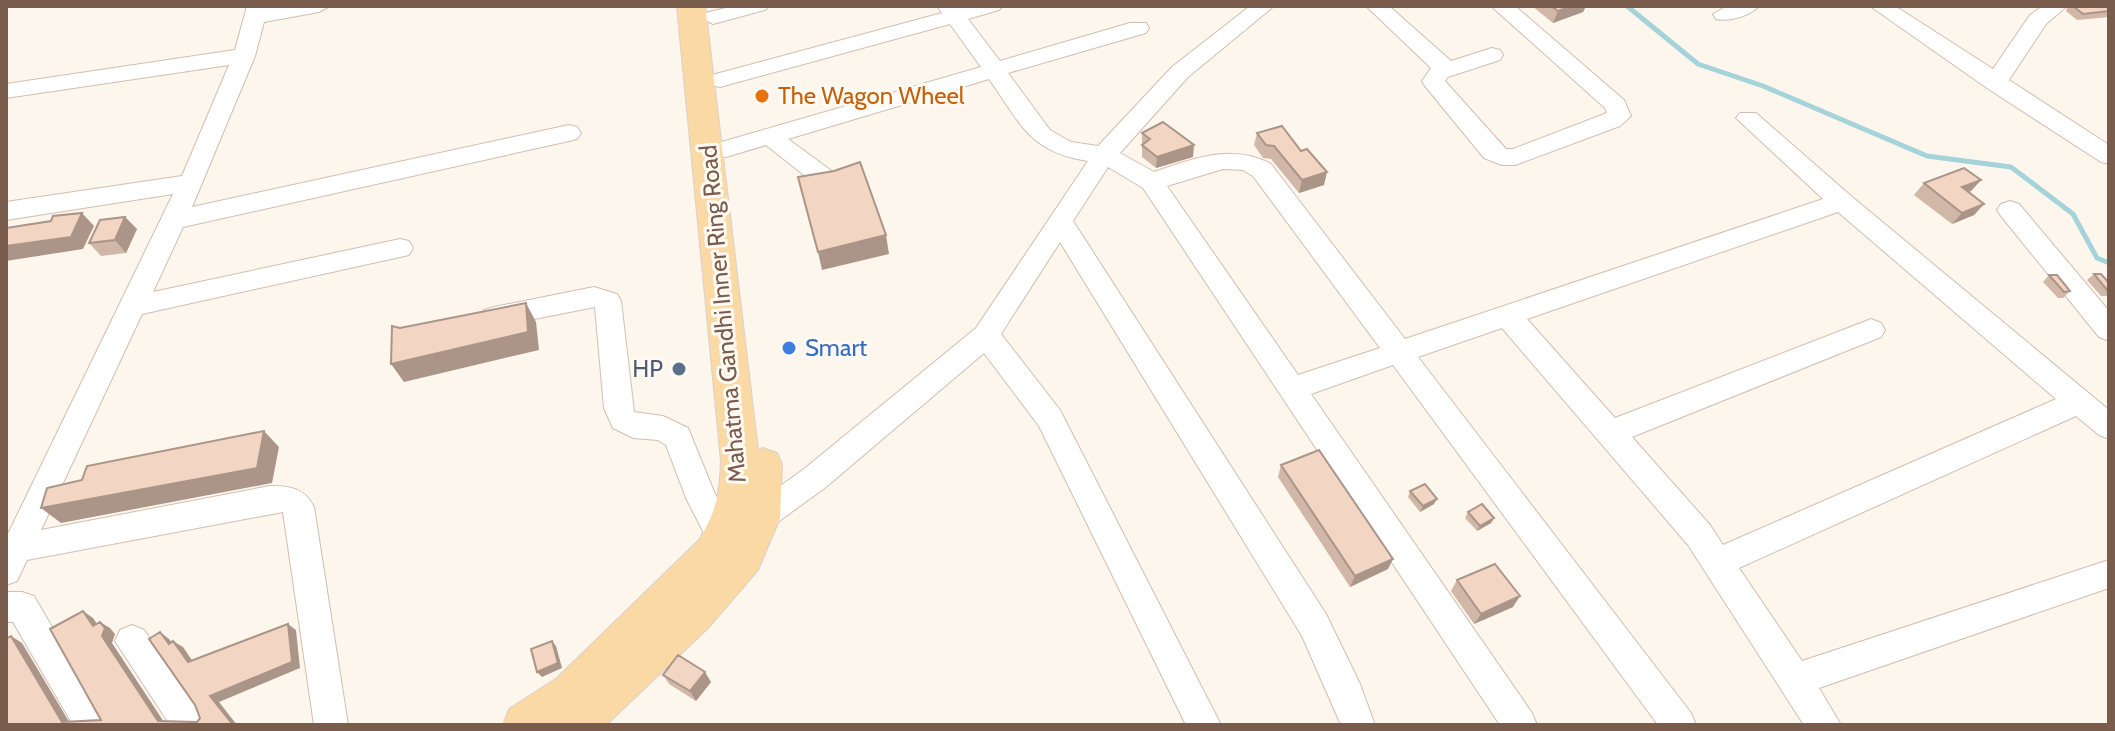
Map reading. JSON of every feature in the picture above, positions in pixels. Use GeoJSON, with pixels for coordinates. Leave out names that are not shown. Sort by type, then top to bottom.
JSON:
{"type":"FeatureCollection","features":[{"type":"Feature","properties":{"kind":"main road","name":"Mahatma Gandhi Inner Ring Road"},"geometry":{"type":"LineString","coordinates":[[525,725],[573,693],[737,527],[764,459],[720,80],[705,10]]}},
{"type":"Feature","properties":{"kind":"main road","name":"Mahatma Gandhi Inner Ring Road"},"geometry":{"type":"LineString","coordinates":[[577,724],[722,585],[744,557],[737,527],[740,461],[705,10]]}},
{"type":"Feature","properties":{"kind":"street"},"geometry":{"type":"LineString","coordinates":[[13,560],[191,183],[244,56],[256,11],[319,6]]}},
{"type":"Feature","properties":{"kind":"street"},"geometry":{"type":"LineString","coordinates":[[705,10],[758,6]]}},
{"type":"Feature","properties":{"kind":"street"},"geometry":{"type":"LineString","coordinates":[[720,80],[952,11],[992,6]]}},
{"type":"Feature","properties":{"kind":"street"},"geometry":{"type":"LineString","coordinates":[[472,321],[594,297],[608,301],[618,408],[623,420],[633,426],[663,428],[678,437],[701,498],[737,527],[815,478],[986,335],[1103,156],[1180,72],[1263,6]]}},
{"type":"Feature","properties":{"kind":"street"},"geometry":{"type":"LineString","coordinates":[[1377,6],[1446,69]]}},
{"type":"Feature","properties":{"kind":"street"},"geometry":{"type":"LineString","coordinates":[[1492,55],[1446,69],[1434,77],[1435,85],[1492,152],[1502,157],[1531,152],[1619,116],[1616,105],[1502,6]]}},
{"type":"Feature","properties":{"kind":"street"},"geometry":{"type":"LineString","coordinates":[[1724,14],[1748,6]]}},
{"type":"Feature","properties":{"kind":"street"},"geometry":{"type":"LineString","coordinates":[[1881,6],[2109,156]]}},
{"type":"Feature","properties":{"kind":"street"},"geometry":{"type":"LineString","coordinates":[[1995,83],[2038,20],[2056,6]]}},
{"type":"Feature","properties":{"kind":"street"},"geometry":{"type":"LineString","coordinates":[[952,11],[1042,136],[1055,147],[1071,153],[1103,156],[1152,182],[1520,725]]}},
{"type":"Feature","properties":{"kind":"street"},"geometry":{"type":"LineString","coordinates":[[726,149],[1138,28]]}},
{"type":"Feature","properties":{"kind":"street"},"geometry":{"type":"LineString","coordinates":[[6,91],[244,56]]}},
{"type":"Feature","properties":{"kind":"street"},"geometry":{"type":"LineString","coordinates":[[1748,118],[1842,202],[2109,427]]}},
{"type":"Feature","properties":{"kind":"street"},"geometry":{"type":"LineString","coordinates":[[174,220],[569,133]]}},
{"type":"Feature","properties":{"kind":"street"},"geometry":{"type":"LineString","coordinates":[[769,136],[828,181]]}},
{"type":"Feature","properties":{"kind":"street"},"geometry":{"type":"LineString","coordinates":[[1152,182],[1234,158],[1250,161],[1262,170],[1679,725]]}},
{"type":"Feature","properties":{"kind":"street"},"geometry":{"type":"LineString","coordinates":[[6,211],[191,183]]}},
{"type":"Feature","properties":{"kind":"street"},"geometry":{"type":"LineString","coordinates":[[1294,388],[1842,202]]}},
{"type":"Feature","properties":{"kind":"street"},"geometry":{"type":"LineString","coordinates":[[2010,210],[2109,330]]}},
{"type":"Feature","properties":{"kind":"street"},"geometry":{"type":"LineString","coordinates":[[1060,221],[1314,625],[1348,696],[1358,725]]}},
{"type":"Feature","properties":{"kind":"street"},"geometry":{"type":"LineString","coordinates":[[133,306],[400,248]]}},
{"type":"Feature","properties":{"kind":"street"},"geometry":{"type":"LineString","coordinates":[[1509,317],[1699,535],[1824,725]]}},
{"type":"Feature","properties":{"kind":"street"},"geometry":{"type":"LineString","coordinates":[[1610,433],[1871,330]]}},
{"type":"Feature","properties":{"kind":"street"},"geometry":{"type":"LineString","coordinates":[[986,335],[1050,418],[1204,725]]}},
{"type":"Feature","properties":{"kind":"street"},"geometry":{"type":"LineString","coordinates":[[1717,563],[2079,402]]}},
{"type":"Feature","properties":{"kind":"street"},"geometry":{"type":"LineString","coordinates":[[13,560],[270,499],[289,499],[299,507],[331,725]]}},
{"type":"Feature","properties":{"kind":"street"},"geometry":{"type":"LineString","coordinates":[[1794,680],[2109,574]]}},
{"type":"Feature","properties":{"kind":"street"},"geometry":{"type":"LineString","coordinates":[[6,607],[22,607],[92,725]]}},
{"type":"Feature","properties":{"kind":"street"},"geometry":{"type":"LineString","coordinates":[[132,641],[190,725]]}},
{"type":"Feature","properties":{"kind":"building"},"geometry":{"type":"Polygon","coordinates":[[[1551,6],[1572,6],[1558,11],[1551,6]]]}},
{"type":"Feature","properties":{"kind":"building"},"geometry":{"type":"Polygon","coordinates":[[[2073,6],[2109,6],[2109,11],[2083,14],[2073,6]]]}},
{"type":"Feature","properties":{"kind":"building"},"geometry":{"type":"Polygon","coordinates":[[[1163,122],[1194,145],[1157,157],[1142,145],[1150,139],[1142,133],[1163,122]]]}},
{"type":"Feature","properties":{"kind":"building"},"geometry":{"type":"Polygon","coordinates":[[[1282,126],[1301,151],[1307,149],[1327,172],[1302,180],[1274,146],[1266,145],[1257,133],[1282,126]]]}},
{"type":"Feature","properties":{"kind":"building"},"geometry":{"type":"Polygon","coordinates":[[[860,162],[886,235],[818,252],[798,177],[834,171],[860,162]]]}},
{"type":"Feature","properties":{"kind":"building"},"geometry":{"type":"Polygon","coordinates":[[[1964,168],[1981,180],[1962,187],[1984,204],[1962,213],[1924,183],[1964,168]]]}},
{"type":"Feature","properties":{"kind":"building"},"geometry":{"type":"Polygon","coordinates":[[[82,213],[71,237],[6,246],[6,228],[51,221],[53,216],[82,213]]]}},
{"type":"Feature","properties":{"kind":"building"},"geometry":{"type":"Polygon","coordinates":[[[125,217],[115,240],[89,243],[100,220],[125,217]]]}},
{"type":"Feature","properties":{"kind":"building"},"geometry":{"type":"Polygon","coordinates":[[[2094,274],[2101,274],[2109,283],[2109,290],[2107,290],[2094,274]]]}},
{"type":"Feature","properties":{"kind":"building"},"geometry":{"type":"Polygon","coordinates":[[[2049,275],[2057,275],[2070,291],[2064,292],[2049,275]]]}},
{"type":"Feature","properties":{"kind":"building"},"geometry":{"type":"Polygon","coordinates":[[[526,303],[528,332],[391,364],[392,326],[400,328],[526,303]]]}},
{"type":"Feature","properties":{"kind":"building"},"geometry":{"type":"Polygon","coordinates":[[[264,431],[257,468],[41,508],[47,488],[82,480],[87,466],[264,431]]]}},
{"type":"Feature","properties":{"kind":"building"},"geometry":{"type":"Polygon","coordinates":[[[1319,450],[1393,559],[1355,576],[1281,465],[1319,450]]]}},
{"type":"Feature","properties":{"kind":"building"},"geometry":{"type":"Polygon","coordinates":[[[1425,484],[1437,499],[1423,506],[1410,491],[1425,484]]]}},
{"type":"Feature","properties":{"kind":"building"},"geometry":{"type":"Polygon","coordinates":[[[1482,504],[1494,518],[1480,526],[1468,512],[1482,504]]]}},
{"type":"Feature","properties":{"kind":"building"},"geometry":{"type":"Polygon","coordinates":[[[1495,564],[1520,596],[1481,614],[1457,580],[1495,564]]]}},
{"type":"Feature","properties":{"kind":"building"},"geometry":{"type":"Polygon","coordinates":[[[83,611],[93,626],[100,622],[105,628],[102,636],[158,721],[197,722],[200,718],[195,705],[149,639],[160,632],[169,644],[173,641],[188,662],[288,624],[292,662],[210,696],[233,725],[6,725],[6,639],[11,636],[62,722],[101,720],[50,629],[83,611]]]}},
{"type":"Feature","properties":{"kind":"building"},"geometry":{"type":"Polygon","coordinates":[[[552,641],[558,663],[537,672],[531,649],[552,641]]]}},
{"type":"Feature","properties":{"kind":"building"},"geometry":{"type":"Polygon","coordinates":[[[678,655],[705,672],[690,691],[663,675],[678,655]]]}},
{"type":"Feature","properties":{"kind":"waterway"},"geometry":{"type":"LineString","coordinates":[[1627,6],[1698,64],[1763,86],[1927,156],[2011,167],[2073,214],[2097,258],[2109,263]]}},
{"type":"Feature","properties":{"kind":"place","name":"The Wagon Wheel"},"geometry":{"type":"Point","coordinates":[762,96]}},
{"type":"Feature","properties":{"kind":"place","name":"Smart"},"geometry":{"type":"Point","coordinates":[789,348]}},
{"type":"Feature","properties":{"kind":"place","name":"HP"},"geometry":{"type":"Point","coordinates":[679,369]}}]}
